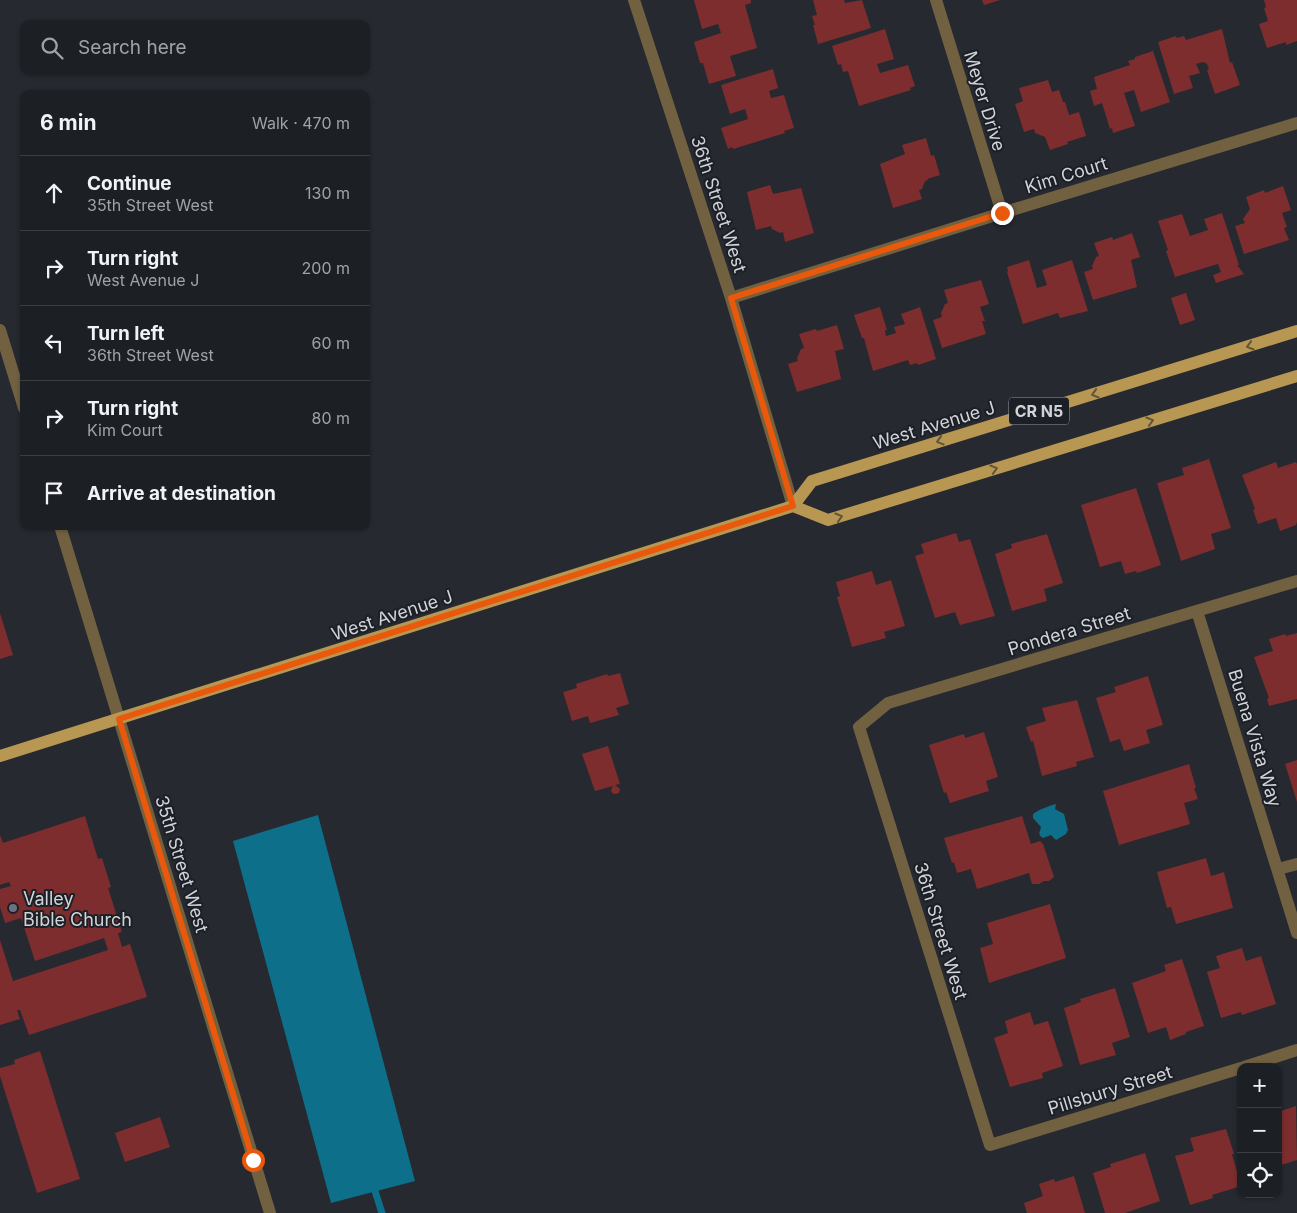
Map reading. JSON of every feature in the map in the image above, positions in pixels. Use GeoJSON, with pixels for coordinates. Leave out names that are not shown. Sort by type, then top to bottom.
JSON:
{"type":"FeatureCollection","features":[{"type":"Feature","properties":{"kind":"main road","name":"West Avenue J"},"geometry":{"type":"LineString","coordinates":[[0,756],[793,506],[812,481],[1297,331]]}},
{"type":"Feature","properties":{"kind":"main road","name":"CR N5"},"geometry":{"type":"LineString","coordinates":[[793,506],[828,520],[1297,376]]}},
{"type":"Feature","properties":{"kind":"street","name":"36th Street West"},"geometry":{"type":"LineString","coordinates":[[634,0],[731,298],[793,506]]}},
{"type":"Feature","properties":{"kind":"street","name":"Meyer Drive"},"geometry":{"type":"LineString","coordinates":[[936,0],[1002,213]]}},
{"type":"Feature","properties":{"kind":"street","name":"Kim Court"},"geometry":{"type":"LineString","coordinates":[[731,298],[1297,123]]}},
{"type":"Feature","properties":{"kind":"street"},"geometry":{"type":"LineString","coordinates":[[0,330],[20,395]]}},
{"type":"Feature","properties":{"kind":"street","name":"35th Street West"},"geometry":{"type":"LineString","coordinates":[[61,530],[270,1213]]}},
{"type":"Feature","properties":{"kind":"street","name":"Pondera Street"},"geometry":{"type":"LineString","coordinates":[[858,727],[888,703],[1297,581]]}},
{"type":"Feature","properties":{"kind":"street","name":"Buena Vista Way"},"geometry":{"type":"LineString","coordinates":[[1197,611],[1297,933]]}},
{"type":"Feature","properties":{"kind":"street","name":"36th Street West"},"geometry":{"type":"LineString","coordinates":[[858,727],[990,1145]]}},
{"type":"Feature","properties":{"kind":"street"},"geometry":{"type":"LineString","coordinates":[[1278,869],[1297,864]]}},
{"type":"Feature","properties":{"kind":"street","name":"Pillsbury Street"},"geometry":{"type":"LineString","coordinates":[[1255,1063],[1297,1050]]}},
{"type":"Feature","properties":{"kind":"street","name":"Pillsbury Street"},"geometry":{"type":"LineString","coordinates":[[990,1145],[1237,1069]]}},
{"type":"Feature","properties":{"kind":"water"},"geometry":{"type":"Polygon","coordinates":[[[1056,804],[1055,809],[1064,814],[1068,830],[1066,834],[1056,840],[1051,835],[1043,838],[1039,835],[1041,827],[1033,818],[1033,814],[1056,804]]]}},
{"type":"Feature","properties":{"kind":"water"},"geometry":{"type":"Polygon","coordinates":[[[318,815],[415,1181],[331,1203],[233,841],[318,815]]]}},
{"type":"Feature","properties":{"kind":"building"},"geometry":{"type":"Polygon","coordinates":[[[694,0],[751,0],[751,3],[745,5],[757,48],[730,56],[736,76],[709,84],[694,42],[721,33],[718,24],[702,29],[694,0]]]}},
{"type":"Feature","properties":{"kind":"building"},"geometry":{"type":"Polygon","coordinates":[[[813,0],[844,0],[845,3],[862,0],[871,28],[818,44],[813,25],[815,25],[812,16],[817,15],[813,0]]]}},
{"type":"Feature","properties":{"kind":"building"},"geometry":{"type":"Polygon","coordinates":[[[982,0],[1000,0],[984,5],[982,0]]]}},
{"type":"Feature","properties":{"kind":"building"},"geometry":{"type":"Polygon","coordinates":[[[1264,0],[1297,0],[1297,41],[1286,45],[1286,42],[1267,48],[1259,24],[1268,21],[1264,0]]]}},
{"type":"Feature","properties":{"kind":"building"},"geometry":{"type":"Polygon","coordinates":[[[885,29],[894,59],[877,64],[880,73],[908,65],[915,86],[910,88],[911,90],[859,106],[848,71],[843,72],[841,64],[838,65],[832,46],[885,29]]]}},
{"type":"Feature","properties":{"kind":"building"},"geometry":{"type":"Polygon","coordinates":[[[1222,29],[1230,63],[1232,62],[1240,85],[1215,94],[1207,70],[1209,69],[1207,64],[1203,62],[1196,64],[1200,73],[1189,76],[1193,88],[1174,94],[1158,42],[1176,36],[1177,38],[1184,36],[1186,40],[1222,29]]]}},
{"type":"Feature","properties":{"kind":"building"},"geometry":{"type":"Polygon","coordinates":[[[1153,51],[1170,102],[1141,112],[1134,90],[1124,93],[1135,126],[1113,133],[1102,103],[1094,106],[1090,91],[1097,89],[1094,77],[1130,65],[1128,61],[1153,51]]]}},
{"type":"Feature","properties":{"kind":"building"},"geometry":{"type":"Polygon","coordinates":[[[773,69],[778,88],[769,91],[771,98],[784,95],[794,128],[784,131],[785,133],[728,149],[721,128],[748,119],[745,109],[730,114],[721,85],[773,69]]]}},
{"type":"Feature","properties":{"kind":"building"},"geometry":{"type":"Polygon","coordinates":[[[1048,80],[1052,92],[1059,90],[1069,115],[1079,112],[1086,136],[1050,150],[1045,137],[1035,133],[1034,129],[1024,132],[1015,104],[1023,101],[1019,88],[1048,80]]]}},
{"type":"Feature","properties":{"kind":"building"},"geometry":{"type":"Polygon","coordinates":[[[926,138],[931,156],[934,155],[940,175],[925,181],[922,189],[919,190],[922,199],[893,208],[880,164],[905,154],[902,145],[926,138]]]}},
{"type":"Feature","properties":{"kind":"building"},"geometry":{"type":"Polygon","coordinates":[[[770,185],[773,194],[801,188],[814,233],[785,242],[783,232],[780,233],[772,229],[771,226],[756,230],[747,192],[770,185]]]}},
{"type":"Feature","properties":{"kind":"building"},"geometry":{"type":"Polygon","coordinates":[[[1283,186],[1291,210],[1282,213],[1287,227],[1284,228],[1289,240],[1244,254],[1235,226],[1245,223],[1243,219],[1250,209],[1246,197],[1264,190],[1265,193],[1283,186]]]}},
{"type":"Feature","properties":{"kind":"building"},"geometry":{"type":"Polygon","coordinates":[[[1222,213],[1239,265],[1237,265],[1244,274],[1216,283],[1213,275],[1221,272],[1218,264],[1175,277],[1158,221],[1182,214],[1190,236],[1208,230],[1204,219],[1222,213]]]}},
{"type":"Feature","properties":{"kind":"building"},"geometry":{"type":"Polygon","coordinates":[[[1132,233],[1140,257],[1131,260],[1137,287],[1093,300],[1084,272],[1093,269],[1092,266],[1096,257],[1099,256],[1094,243],[1112,237],[1113,240],[1132,233]]]}},
{"type":"Feature","properties":{"kind":"building"},"geometry":{"type":"Polygon","coordinates":[[[1029,260],[1037,288],[1047,285],[1042,270],[1072,260],[1088,311],[1060,318],[1058,313],[1023,324],[1007,267],[1029,260]]]}},
{"type":"Feature","properties":{"kind":"building"},"geometry":{"type":"Polygon","coordinates":[[[981,280],[989,304],[980,307],[985,321],[982,321],[986,334],[942,348],[933,320],[942,317],[941,313],[945,304],[948,303],[944,290],[981,280]]]}},
{"type":"Feature","properties":{"kind":"building"},"geometry":{"type":"Polygon","coordinates":[[[1186,293],[1195,320],[1180,325],[1171,298],[1186,293]]]}},
{"type":"Feature","properties":{"kind":"building"},"geometry":{"type":"Polygon","coordinates":[[[880,307],[887,330],[885,330],[886,336],[896,333],[894,327],[905,324],[901,314],[920,307],[936,359],[918,365],[917,363],[910,365],[908,360],[873,371],[864,338],[862,338],[854,315],[880,307]]]}},
{"type":"Feature","properties":{"kind":"building"},"geometry":{"type":"Polygon","coordinates":[[[837,325],[844,349],[835,351],[841,379],[797,392],[788,364],[798,361],[797,358],[801,349],[804,348],[799,334],[837,325]]]}},
{"type":"Feature","properties":{"kind":"building"},"geometry":{"type":"Polygon","coordinates":[[[1209,459],[1231,528],[1211,534],[1215,549],[1181,561],[1157,483],[1184,475],[1182,468],[1209,459]]]}},
{"type":"Feature","properties":{"kind":"building"},"geometry":{"type":"Polygon","coordinates":[[[1276,462],[1278,468],[1296,462],[1297,464],[1297,522],[1296,525],[1280,531],[1276,518],[1258,524],[1253,510],[1255,509],[1242,475],[1276,462]]]}},
{"type":"Feature","properties":{"kind":"building"},"geometry":{"type":"Polygon","coordinates":[[[1136,488],[1161,565],[1137,573],[1136,571],[1125,574],[1121,561],[1100,567],[1081,505],[1136,488]]]}},
{"type":"Feature","properties":{"kind":"building"},"geometry":{"type":"Polygon","coordinates":[[[956,533],[959,542],[970,539],[995,616],[960,625],[955,612],[935,618],[915,556],[924,553],[921,544],[956,533]]]}},
{"type":"Feature","properties":{"kind":"building"},"geometry":{"type":"Polygon","coordinates":[[[1047,534],[1063,583],[1044,589],[1047,601],[1012,611],[995,554],[1012,548],[1011,544],[1047,534]]]}},
{"type":"Feature","properties":{"kind":"building"},"geometry":{"type":"Polygon","coordinates":[[[872,571],[876,585],[891,580],[905,626],[884,632],[886,638],[852,647],[837,597],[840,596],[836,582],[872,571]]]}},
{"type":"Feature","properties":{"kind":"building"},"geometry":{"type":"Polygon","coordinates":[[[0,613],[13,655],[0,659],[0,613]]]}},
{"type":"Feature","properties":{"kind":"building"},"geometry":{"type":"Polygon","coordinates":[[[1297,633],[1297,699],[1269,706],[1267,699],[1269,698],[1254,657],[1273,651],[1269,639],[1285,634],[1286,636],[1297,633]]]}},
{"type":"Feature","properties":{"kind":"building"},"geometry":{"type":"Polygon","coordinates":[[[620,673],[629,704],[616,708],[619,715],[590,723],[588,716],[572,721],[563,692],[577,688],[576,684],[607,674],[608,676],[620,673]]]}},
{"type":"Feature","properties":{"kind":"building"},"geometry":{"type":"Polygon","coordinates":[[[1148,676],[1163,725],[1146,730],[1150,743],[1124,751],[1120,739],[1110,742],[1096,698],[1116,692],[1114,687],[1148,676]]]}},
{"type":"Feature","properties":{"kind":"building"},"geometry":{"type":"Polygon","coordinates":[[[1077,700],[1094,757],[1076,762],[1077,766],[1042,776],[1033,741],[1031,742],[1026,727],[1046,721],[1042,708],[1077,700]]]}},
{"type":"Feature","properties":{"kind":"building"},"geometry":{"type":"Polygon","coordinates":[[[984,732],[998,777],[986,781],[989,791],[950,803],[946,792],[944,793],[929,745],[964,734],[965,738],[984,732]]]}},
{"type":"Feature","properties":{"kind":"building"},"geometry":{"type":"Polygon","coordinates":[[[608,746],[620,784],[615,785],[620,789],[619,793],[615,794],[611,790],[613,786],[595,791],[582,754],[608,746]]]}},
{"type":"Feature","properties":{"kind":"building"},"geometry":{"type":"Polygon","coordinates":[[[1297,760],[1297,802],[1285,764],[1297,760]]]}},
{"type":"Feature","properties":{"kind":"building"},"geometry":{"type":"Polygon","coordinates":[[[1189,764],[1198,799],[1184,803],[1190,824],[1119,845],[1103,791],[1189,764]]]}},
{"type":"Feature","properties":{"kind":"building"},"geometry":{"type":"Polygon","coordinates":[[[85,816],[98,859],[102,858],[111,887],[108,888],[122,932],[118,933],[122,947],[130,944],[147,997],[29,1035],[20,1010],[17,1010],[20,1019],[0,1025],[0,940],[13,981],[108,950],[104,938],[35,961],[21,918],[5,923],[0,907],[0,889],[11,886],[9,882],[0,885],[0,835],[3,843],[85,816]]]}},
{"type":"Feature","properties":{"kind":"building"},"geometry":{"type":"Polygon","coordinates":[[[1022,816],[1031,844],[1040,841],[1043,844],[1054,877],[1049,881],[1032,884],[1029,873],[977,889],[971,869],[957,873],[944,838],[1022,816]]]}},
{"type":"Feature","properties":{"kind":"building"},"geometry":{"type":"Polygon","coordinates":[[[1206,858],[1211,876],[1224,872],[1233,908],[1176,924],[1171,907],[1167,908],[1157,872],[1206,858]]]}},
{"type":"Feature","properties":{"kind":"building"},"geometry":{"type":"Polygon","coordinates":[[[1050,904],[1066,958],[989,983],[980,948],[993,944],[987,923],[1050,904]]]}},
{"type":"Feature","properties":{"kind":"building"},"geometry":{"type":"Polygon","coordinates":[[[1242,948],[1246,961],[1261,956],[1276,1004],[1242,1015],[1241,1012],[1221,1018],[1207,972],[1220,968],[1216,956],[1242,948]]]}},
{"type":"Feature","properties":{"kind":"building"},"geometry":{"type":"Polygon","coordinates":[[[1182,959],[1204,1026],[1170,1040],[1166,1027],[1148,1033],[1132,983],[1166,971],[1164,965],[1182,959]]]}},
{"type":"Feature","properties":{"kind":"building"},"geometry":{"type":"Polygon","coordinates":[[[1115,988],[1130,1037],[1112,1043],[1116,1055],[1080,1065],[1064,1008],[1081,1002],[1080,999],[1115,988]]]}},
{"type":"Feature","properties":{"kind":"building"},"geometry":{"type":"Polygon","coordinates":[[[1030,1012],[1034,1025],[1048,1021],[1063,1066],[1042,1073],[1043,1078],[1010,1087],[994,1038],[1008,1033],[1005,1021],[1030,1012]]]}},
{"type":"Feature","properties":{"kind":"building"},"geometry":{"type":"Polygon","coordinates":[[[40,1051],[80,1179],[37,1193],[0,1076],[0,1068],[15,1064],[14,1060],[40,1051]]]}},
{"type":"Feature","properties":{"kind":"building"},"geometry":{"type":"Polygon","coordinates":[[[1296,1106],[1297,1160],[1282,1165],[1282,1153],[1282,1111],[1296,1106]]]}},
{"type":"Feature","properties":{"kind":"building"},"geometry":{"type":"Polygon","coordinates":[[[160,1117],[170,1147],[125,1162],[115,1133],[160,1117]]]}},
{"type":"Feature","properties":{"kind":"building"},"geometry":{"type":"Polygon","coordinates":[[[1226,1129],[1234,1154],[1232,1154],[1237,1172],[1237,1187],[1212,1195],[1213,1198],[1190,1205],[1175,1156],[1194,1151],[1190,1138],[1226,1129]]]}},
{"type":"Feature","properties":{"kind":"building"},"geometry":{"type":"Polygon","coordinates":[[[1145,1153],[1160,1201],[1125,1213],[1105,1213],[1093,1173],[1111,1167],[1110,1164],[1145,1153]]]}},
{"type":"Feature","properties":{"kind":"building"},"geometry":{"type":"Polygon","coordinates":[[[1074,1176],[1085,1213],[1027,1213],[1024,1203],[1043,1196],[1039,1184],[1054,1179],[1055,1182],[1074,1176]]]}},
{"type":"Feature","properties":{"kind":"waterway"},"geometry":{"type":"LineString","coordinates":[[375,1191],[382,1213]]}},
{"type":"Feature","properties":{"kind":"place","name":"Valley Bible Church"},"geometry":{"type":"Point","coordinates":[13,908]}},
{"type":"Feature","properties":{"kind":"route"},"geometry":{"type":"LineString","coordinates":[[253,1160],[119,719],[793,506],[731,298],[1002,213]]}}]}
